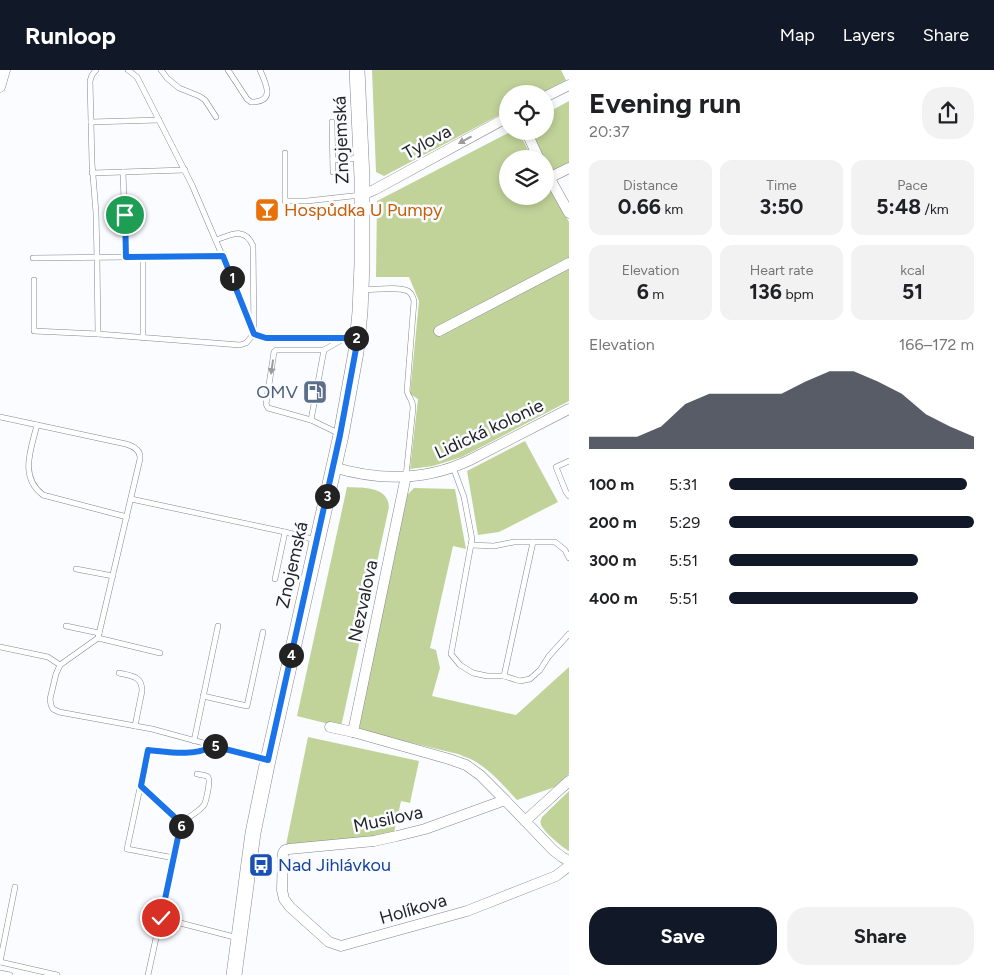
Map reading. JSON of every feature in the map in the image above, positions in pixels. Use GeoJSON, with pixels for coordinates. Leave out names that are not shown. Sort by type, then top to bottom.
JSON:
{"type":"FeatureCollection","features":[{"type":"Feature","properties":{"kind":"main road","name":"Znojemská"},"geometry":{"type":"LineString","coordinates":[[234,975],[253,833],[340,435],[351,338],[361,290],[362,195],[356,70]]}},
{"type":"Feature","properties":{"kind":"street"},"geometry":{"type":"LineString","coordinates":[[0,88],[5,70]]}},
{"type":"Feature","properties":{"kind":"street"},"geometry":{"type":"LineString","coordinates":[[554,92],[569,85]]}},
{"type":"Feature","properties":{"kind":"street","name":"Tylova"},"geometry":{"type":"LineString","coordinates":[[362,195],[499,122]]}},
{"type":"Feature","properties":{"kind":"street"},"geometry":{"type":"LineString","coordinates":[[554,172],[569,168]]}},
{"type":"Feature","properties":{"kind":"street"},"geometry":{"type":"LineString","coordinates":[[554,186],[569,213]]}},
{"type":"Feature","properties":{"kind":"street"},"geometry":{"type":"LineString","coordinates":[[438,331],[569,263]]}},
{"type":"Feature","properties":{"kind":"street","name":"Lidická kolonie"},"geometry":{"type":"LineString","coordinates":[[333,467],[380,477],[434,473],[470,460],[569,409]]}},
{"type":"Feature","properties":{"kind":"street","name":"Nezvalova"},"geometry":{"type":"LineString","coordinates":[[353,732],[406,476]]}},
{"type":"Feature","properties":{"kind":"street"},"geometry":{"type":"LineString","coordinates":[[330,727],[466,765],[480,775],[553,850],[569,861]]}},
{"type":"Feature","properties":{"kind":"street"},"geometry":{"type":"LineString","coordinates":[[526,821],[569,781]]}},
{"type":"Feature","properties":{"kind":"street","name":"Musilova"},"geometry":{"type":"LineString","coordinates":[[282,890],[283,853],[285,850],[374,841],[397,836],[425,829],[505,800]]}},
{"type":"Feature","properties":{"kind":"street","name":"Holíkova"},"geometry":{"type":"LineString","coordinates":[[282,890],[284,899],[290,907],[329,942],[340,946],[467,911],[556,876],[569,866]]}},
{"type":"Feature","properties":{"kind":"lane"},"geometry":{"type":"LineString","coordinates":[[96,70],[90,81],[92,174],[98,258],[98,334]]}},
{"type":"Feature","properties":{"kind":"lane"},"geometry":{"type":"LineString","coordinates":[[128,70],[137,77],[185,170],[223,256],[254,334],[266,338],[351,338]]}},
{"type":"Feature","properties":{"kind":"lane"},"geometry":{"type":"LineString","coordinates":[[161,70],[179,88],[205,100],[216,117]]}},
{"type":"Feature","properties":{"kind":"lane"},"geometry":{"type":"LineString","coordinates":[[228,70],[247,99],[251,102],[256,102],[265,98],[268,94],[260,70]]}},
{"type":"Feature","properties":{"kind":"lane"},"geometry":{"type":"LineString","coordinates":[[91,122],[159,120]]}},
{"type":"Feature","properties":{"kind":"lane"},"geometry":{"type":"LineString","coordinates":[[332,122],[333,172]]}},
{"type":"Feature","properties":{"kind":"lane"},"geometry":{"type":"LineString","coordinates":[[285,153],[286,201],[307,203],[362,195]]}},
{"type":"Feature","properties":{"kind":"lane"},"geometry":{"type":"LineString","coordinates":[[333,160],[351,159],[360,156]]}},
{"type":"Feature","properties":{"kind":"lane"},"geometry":{"type":"LineString","coordinates":[[92,174],[185,170]]}},
{"type":"Feature","properties":{"kind":"lane"},"geometry":{"type":"LineString","coordinates":[[123,172],[126,257]]}},
{"type":"Feature","properties":{"kind":"lane"},"geometry":{"type":"LineString","coordinates":[[34,280],[34,331],[240,345],[246,343],[254,334],[253,246],[247,236],[238,234],[216,240]]}},
{"type":"Feature","properties":{"kind":"lane"},"geometry":{"type":"LineString","coordinates":[[33,258],[223,256]]}},
{"type":"Feature","properties":{"kind":"lane"},"geometry":{"type":"LineString","coordinates":[[143,257],[143,338]]}},
{"type":"Feature","properties":{"kind":"lane"},"geometry":{"type":"LineString","coordinates":[[361,290],[401,289],[409,292],[414,298],[407,391],[408,396],[412,398],[413,408],[406,476]]}},
{"type":"Feature","properties":{"kind":"lane"},"geometry":{"type":"LineString","coordinates":[[340,435],[311,420],[268,408],[266,404],[274,352],[276,350],[324,350],[351,338]]}},
{"type":"Feature","properties":{"kind":"lane"},"geometry":{"type":"LineString","coordinates":[[311,420],[324,350]]}},
{"type":"Feature","properties":{"kind":"lane"},"geometry":{"type":"LineString","coordinates":[[0,416],[133,446],[141,455],[98,635],[60,665],[50,699],[54,709],[59,712],[152,729],[268,760]]}},
{"type":"Feature","properties":{"kind":"lane"},"geometry":{"type":"LineString","coordinates":[[37,425],[28,465],[32,483],[36,490],[43,495],[127,517]]}},
{"type":"Feature","properties":{"kind":"lane"},"geometry":{"type":"LineString","coordinates":[[569,461],[556,467],[569,496]]}},
{"type":"Feature","properties":{"kind":"lane"},"geometry":{"type":"LineString","coordinates":[[453,467],[464,497],[472,539],[452,654],[460,665],[473,673],[487,676],[504,676],[520,681],[530,679],[540,670],[549,656],[569,634]]}},
{"type":"Feature","properties":{"kind":"lane"},"geometry":{"type":"LineString","coordinates":[[131,499],[317,540]]}},
{"type":"Feature","properties":{"kind":"lane"},"geometry":{"type":"LineString","coordinates":[[275,580],[285,532]]}},
{"type":"Feature","properties":{"kind":"lane"},"geometry":{"type":"LineString","coordinates":[[471,545],[494,546],[514,542],[555,542],[565,550],[569,558]]}},
{"type":"Feature","properties":{"kind":"lane"},"geometry":{"type":"LineString","coordinates":[[504,676],[533,542]]}},
{"type":"Feature","properties":{"kind":"lane"},"geometry":{"type":"LineString","coordinates":[[76,569],[113,576]]}},
{"type":"Feature","properties":{"kind":"lane"},"geometry":{"type":"LineString","coordinates":[[66,626],[160,653]]}},
{"type":"Feature","properties":{"kind":"lane"},"geometry":{"type":"LineString","coordinates":[[194,741],[218,626]]}},
{"type":"Feature","properties":{"kind":"lane"},"geometry":{"type":"LineString","coordinates":[[203,696],[247,706],[263,632]]}},
{"type":"Feature","properties":{"kind":"lane"},"geometry":{"type":"LineString","coordinates":[[0,647],[48,658],[60,665]]}},
{"type":"Feature","properties":{"kind":"lane"},"geometry":{"type":"LineString","coordinates":[[119,673],[136,677],[142,686],[135,726]]}},
{"type":"Feature","properties":{"kind":"lane"},"geometry":{"type":"LineString","coordinates":[[174,858],[127,849],[148,750],[195,753],[213,746]]}},
{"type":"Feature","properties":{"kind":"lane"},"geometry":{"type":"LineString","coordinates":[[148,975],[181,823],[202,807],[210,782],[207,776],[197,774]]}},
{"type":"Feature","properties":{"kind":"lane"},"geometry":{"type":"LineString","coordinates":[[141,786],[181,823]]}},
{"type":"Feature","properties":{"kind":"lane"},"geometry":{"type":"LineString","coordinates":[[15,887],[0,962],[57,975]]}},
{"type":"Feature","properties":{"kind":"lane"},"geometry":{"type":"LineString","coordinates":[[161,918],[239,938]]}},
{"type":"Feature","properties":{"kind":"lane"},"geometry":{"type":"LineString","coordinates":[[0,973],[10,975]]}},
{"type":"Feature","properties":{"kind":"green space"},"geometry":{"type":"Polygon","coordinates":[[[372,70],[561,70],[566,80],[554,86],[499,85],[499,115],[384,176],[376,172],[372,70]]]}},
{"type":"Feature","properties":{"kind":"green space"},"geometry":{"type":"Polygon","coordinates":[[[569,101],[569,164],[555,171],[554,150],[538,150],[534,140],[554,140],[554,109],[569,101]]]}},
{"type":"Feature","properties":{"kind":"green space"},"geometry":{"type":"Polygon","coordinates":[[[499,138],[499,140],[523,140],[528,150],[499,150],[499,205],[554,205],[554,197],[569,222],[569,258],[437,327],[437,335],[569,267],[569,401],[462,457],[433,466],[410,469],[418,399],[410,394],[419,301],[409,277],[376,277],[377,201],[499,138]]]}},
{"type":"Feature","properties":{"kind":"green space"},"geometry":{"type":"Polygon","coordinates":[[[525,441],[558,502],[499,532],[478,535],[467,471],[525,441]]]}},
{"type":"Feature","properties":{"kind":"green space"},"geometry":{"type":"Polygon","coordinates":[[[347,487],[374,489],[384,495],[388,500],[389,507],[341,727],[297,716],[347,487]]]}},
{"type":"Feature","properties":{"kind":"green space"},"geometry":{"type":"Polygon","coordinates":[[[414,488],[455,489],[466,549],[453,546],[430,648],[436,650],[440,668],[432,696],[516,715],[569,667],[569,774],[555,787],[517,800],[494,776],[472,759],[362,731],[357,723],[407,495],[414,488]]]}},
{"type":"Feature","properties":{"kind":"green space"},"geometry":{"type":"Polygon","coordinates":[[[308,737],[419,761],[410,803],[401,801],[394,833],[375,837],[286,845],[308,737]]]}},
{"type":"Feature","properties":{"kind":"green space"},"geometry":{"type":"Polygon","coordinates":[[[569,791],[569,851],[550,836],[541,825],[541,822],[542,817],[569,791]]]}},
{"type":"Feature","properties":{"kind":"place","name":"Hospůdka U Pumpy"},"geometry":{"type":"Point","coordinates":[267,210]}},
{"type":"Feature","properties":{"kind":"place","name":"OMV"},"geometry":{"type":"Point","coordinates":[315,392]}},
{"type":"Feature","properties":{"kind":"place","name":"Nad Jihlávkou"},"geometry":{"type":"Point","coordinates":[261,865]}},
{"type":"Feature","properties":{"kind":"route"},"geometry":{"type":"LineString","coordinates":[[125,215],[126,257],[223,256],[254,334],[266,338],[358,338],[340,435],[268,760],[213,746],[195,753],[148,750],[141,786],[181,823],[161,918]]}}]}
